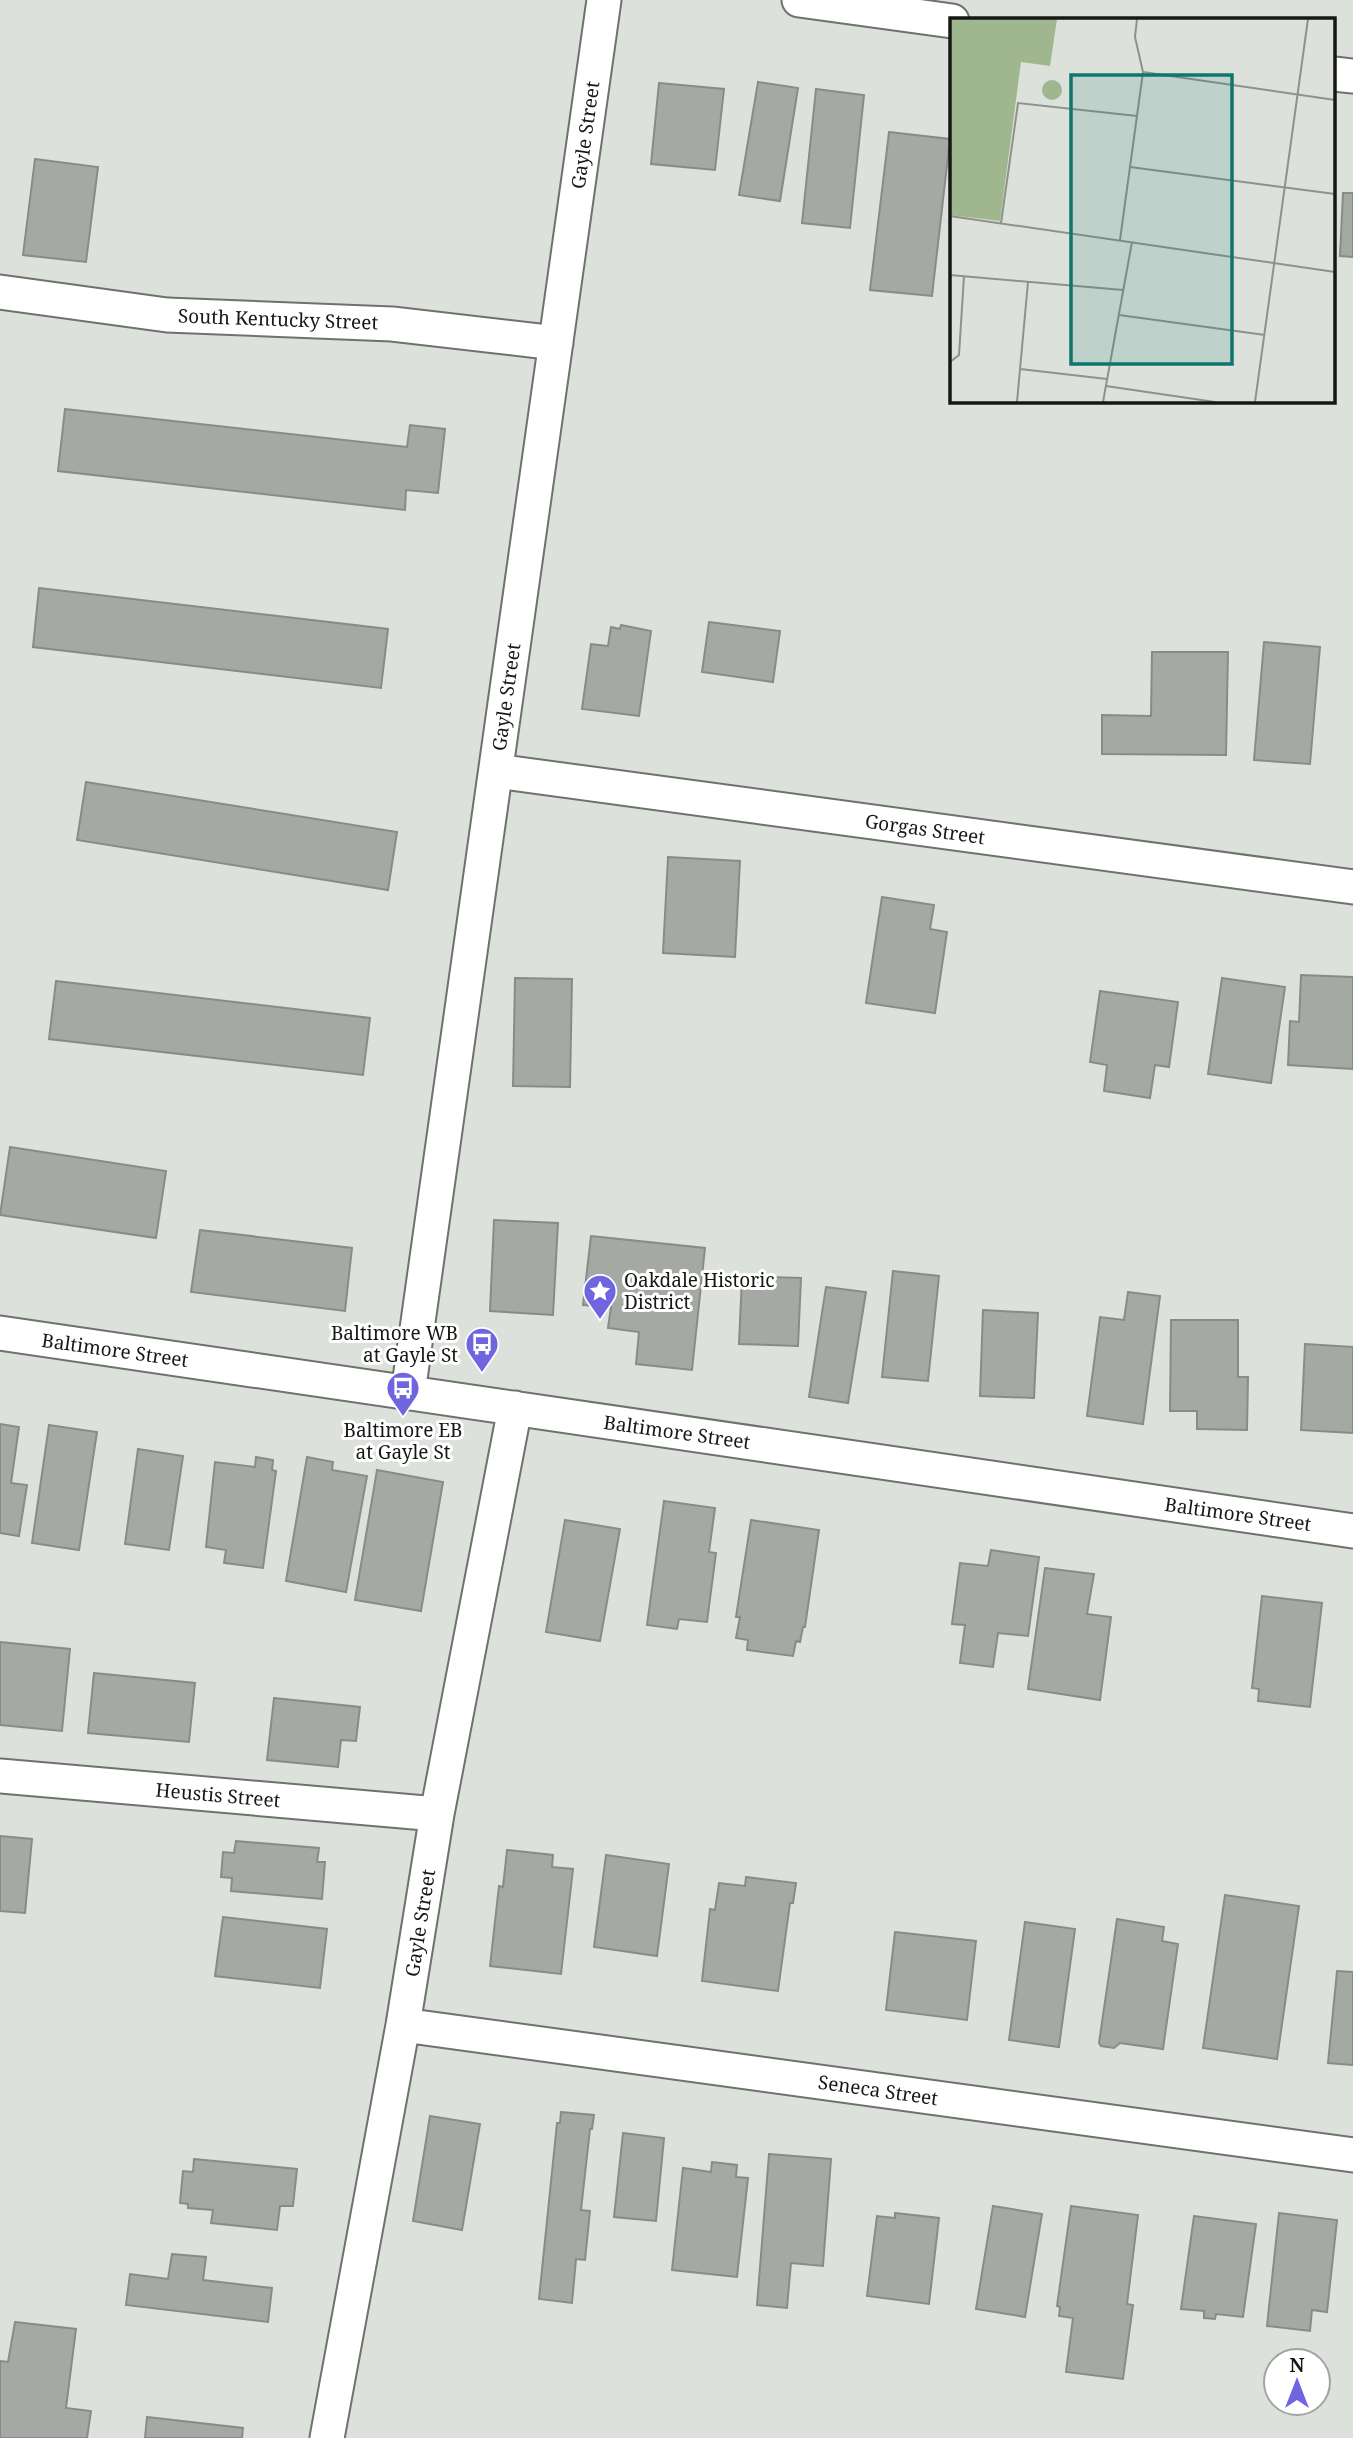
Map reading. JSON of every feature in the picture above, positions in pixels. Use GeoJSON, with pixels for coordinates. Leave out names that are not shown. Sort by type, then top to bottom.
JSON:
{"type":"FeatureCollection","features":[{"type":"Feature","properties":{"kind":"street","name":"Gayle Street"},"geometry":{"type":"LineString","coordinates":[[408,1393],[604,0]]}},
{"type":"Feature","properties":{"kind":"street"},"geometry":{"type":"LineString","coordinates":[[799,0],[950,21]]}},
{"type":"Feature","properties":{"kind":"street","name":"South Kentucky Street"},"geometry":{"type":"LineString","coordinates":[[0,292],[167,315],[392,324],[556,343]]}},
{"type":"Feature","properties":{"kind":"street","name":"Gorgas Street"},"geometry":{"type":"LineString","coordinates":[[496,771],[1353,887]]}},
{"type":"Feature","properties":{"kind":"street","name":"Baltimore Street"},"geometry":{"type":"LineString","coordinates":[[0,1334],[1353,1531]]}},
{"type":"Feature","properties":{"kind":"street","name":"Gayle Street"},"geometry":{"type":"LineString","coordinates":[[327,2438],[403,2025],[437,1814],[515,1408]]}},
{"type":"Feature","properties":{"kind":"street","name":"Heustis Street"},"geometry":{"type":"LineString","coordinates":[[0,1776],[437,1814]]}},
{"type":"Feature","properties":{"kind":"street","name":"Seneca Street"},"geometry":{"type":"LineString","coordinates":[[403,2025],[1353,2155]]}},
{"type":"Feature","properties":{"kind":"building"},"geometry":{"type":"Polygon","coordinates":[[[758,82],[798,88],[780,201],[739,195],[758,82]]]}},
{"type":"Feature","properties":{"kind":"building"},"geometry":{"type":"Polygon","coordinates":[[[659,83],[724,89],[715,170],[651,164],[659,83]]]}},
{"type":"Feature","properties":{"kind":"building"},"geometry":{"type":"Polygon","coordinates":[[[816,89],[864,95],[850,228],[802,223],[816,89]]]}},
{"type":"Feature","properties":{"kind":"building"},"geometry":{"type":"Polygon","coordinates":[[[889,132],[950,139],[932,296],[870,290],[889,132]]]}},
{"type":"Feature","properties":{"kind":"building"},"geometry":{"type":"Polygon","coordinates":[[[35,159],[98,167],[86,262],[23,255],[35,159]]]}},
{"type":"Feature","properties":{"kind":"building"},"geometry":{"type":"Polygon","coordinates":[[[1343,193],[1353,193],[1353,257],[1340,256],[1343,193]]]}},
{"type":"Feature","properties":{"kind":"building"},"geometry":{"type":"Polygon","coordinates":[[[65,409],[407,447],[410,425],[445,429],[438,493],[406,490],[405,510],[58,471],[65,409]]]}},
{"type":"Feature","properties":{"kind":"building"},"geometry":{"type":"Polygon","coordinates":[[[39,588],[388,629],[381,688],[33,647],[39,588]]]}},
{"type":"Feature","properties":{"kind":"building"},"geometry":{"type":"Polygon","coordinates":[[[709,622],[780,631],[773,682],[702,672],[709,622]]]}},
{"type":"Feature","properties":{"kind":"building"},"geometry":{"type":"Polygon","coordinates":[[[621,625],[651,631],[639,716],[582,709],[591,644],[608,646],[611,627],[620,629],[621,625]]]}},
{"type":"Feature","properties":{"kind":"building"},"geometry":{"type":"Polygon","coordinates":[[[1264,642],[1320,647],[1310,764],[1254,760],[1264,642]]]}},
{"type":"Feature","properties":{"kind":"building"},"geometry":{"type":"Polygon","coordinates":[[[1152,652],[1228,652],[1226,755],[1102,754],[1102,715],[1151,716],[1152,652]]]}},
{"type":"Feature","properties":{"kind":"building"},"geometry":{"type":"Polygon","coordinates":[[[86,782],[397,832],[388,890],[77,840],[86,782]]]}},
{"type":"Feature","properties":{"kind":"building"},"geometry":{"type":"Polygon","coordinates":[[[668,857],[740,861],[735,957],[663,953],[668,857]]]}},
{"type":"Feature","properties":{"kind":"building"},"geometry":{"type":"Polygon","coordinates":[[[882,897],[934,905],[930,929],[947,932],[935,1013],[866,1003],[882,897]]]}},
{"type":"Feature","properties":{"kind":"building"},"geometry":{"type":"Polygon","coordinates":[[[1301,975],[1353,977],[1353,1069],[1288,1065],[1290,1021],[1299,1022],[1301,975]]]}},
{"type":"Feature","properties":{"kind":"building"},"geometry":{"type":"Polygon","coordinates":[[[515,978],[572,979],[570,1087],[513,1086],[515,978]]]}},
{"type":"Feature","properties":{"kind":"building"},"geometry":{"type":"Polygon","coordinates":[[[1222,978],[1285,987],[1271,1083],[1208,1074],[1222,978]]]}},
{"type":"Feature","properties":{"kind":"building"},"geometry":{"type":"Polygon","coordinates":[[[56,981],[370,1018],[363,1075],[49,1039],[56,981]]]}},
{"type":"Feature","properties":{"kind":"building"},"geometry":{"type":"Polygon","coordinates":[[[1100,991],[1178,1002],[1169,1067],[1155,1065],[1150,1098],[1104,1091],[1107,1065],[1090,1062],[1100,991]]]}},
{"type":"Feature","properties":{"kind":"building"},"geometry":{"type":"Polygon","coordinates":[[[10,1147],[166,1171],[156,1238],[0,1215],[10,1147]]]}},
{"type":"Feature","properties":{"kind":"building"},"geometry":{"type":"Polygon","coordinates":[[[494,1220],[558,1223],[553,1315],[490,1311],[494,1220]]]}},
{"type":"Feature","properties":{"kind":"building"},"geometry":{"type":"Polygon","coordinates":[[[200,1230],[352,1248],[345,1311],[191,1292],[200,1230]]]}},
{"type":"Feature","properties":{"kind":"building"},"geometry":{"type":"Polygon","coordinates":[[[591,1236],[705,1248],[692,1370],[636,1364],[639,1332],[608,1328],[611,1307],[583,1305],[591,1236]]]}},
{"type":"Feature","properties":{"kind":"building"},"geometry":{"type":"Polygon","coordinates":[[[893,1271],[939,1276],[928,1381],[882,1377],[893,1271]]]}},
{"type":"Feature","properties":{"kind":"building"},"geometry":{"type":"Polygon","coordinates":[[[742,1276],[801,1278],[798,1346],[739,1344],[742,1276]]]}},
{"type":"Feature","properties":{"kind":"building"},"geometry":{"type":"Polygon","coordinates":[[[826,1287],[866,1292],[848,1403],[809,1397],[826,1287]]]}},
{"type":"Feature","properties":{"kind":"building"},"geometry":{"type":"Polygon","coordinates":[[[1128,1292],[1160,1296],[1143,1424],[1087,1416],[1100,1317],[1124,1320],[1128,1292]]]}},
{"type":"Feature","properties":{"kind":"building"},"geometry":{"type":"Polygon","coordinates":[[[983,1310],[1038,1313],[1034,1398],[980,1396],[983,1310]]]}},
{"type":"Feature","properties":{"kind":"building"},"geometry":{"type":"Polygon","coordinates":[[[1171,1320],[1238,1320],[1238,1377],[1248,1377],[1247,1430],[1197,1429],[1197,1411],[1170,1411],[1171,1320]]]}},
{"type":"Feature","properties":{"kind":"building"},"geometry":{"type":"Polygon","coordinates":[[[1305,1344],[1353,1347],[1353,1433],[1301,1430],[1305,1344]]]}},
{"type":"Feature","properties":{"kind":"building"},"geometry":{"type":"Polygon","coordinates":[[[0,1424],[19,1427],[11,1483],[27,1485],[19,1536],[0,1533],[0,1424]]]}},
{"type":"Feature","properties":{"kind":"building"},"geometry":{"type":"Polygon","coordinates":[[[49,1425],[97,1432],[79,1550],[32,1543],[49,1425]]]}},
{"type":"Feature","properties":{"kind":"building"},"geometry":{"type":"Polygon","coordinates":[[[138,1449],[183,1456],[169,1550],[125,1544],[138,1449]]]}},
{"type":"Feature","properties":{"kind":"building"},"geometry":{"type":"Polygon","coordinates":[[[256,1457],[273,1460],[272,1470],[276,1471],[263,1568],[224,1563],[226,1550],[206,1547],[215,1462],[255,1467],[256,1457]]]}},
{"type":"Feature","properties":{"kind":"building"},"geometry":{"type":"Polygon","coordinates":[[[307,1457],[333,1462],[332,1470],[367,1476],[346,1592],[286,1581],[307,1457]]]}},
{"type":"Feature","properties":{"kind":"building"},"geometry":{"type":"Polygon","coordinates":[[[377,1470],[443,1482],[421,1611],[355,1600],[377,1470]]]}},
{"type":"Feature","properties":{"kind":"building"},"geometry":{"type":"Polygon","coordinates":[[[664,1501],[715,1508],[709,1552],[716,1553],[707,1622],[679,1619],[677,1629],[647,1625],[664,1501]]]}},
{"type":"Feature","properties":{"kind":"building"},"geometry":{"type":"Polygon","coordinates":[[[565,1520],[620,1529],[600,1641],[546,1632],[565,1520]]]}},
{"type":"Feature","properties":{"kind":"building"},"geometry":{"type":"Polygon","coordinates":[[[751,1520],[819,1530],[805,1627],[800,1642],[796,1641],[793,1656],[747,1650],[748,1640],[736,1638],[740,1617],[736,1617],[751,1520]]]}},
{"type":"Feature","properties":{"kind":"building"},"geometry":{"type":"Polygon","coordinates":[[[991,1550],[1039,1557],[1028,1636],[998,1633],[993,1667],[960,1663],[965,1625],[952,1624],[960,1563],[988,1566],[991,1550]]]}},
{"type":"Feature","properties":{"kind":"building"},"geometry":{"type":"Polygon","coordinates":[[[1045,1568],[1094,1574],[1087,1614],[1111,1617],[1100,1700],[1028,1689],[1045,1568]]]}},
{"type":"Feature","properties":{"kind":"building"},"geometry":{"type":"Polygon","coordinates":[[[1262,1596],[1322,1603],[1310,1707],[1258,1701],[1259,1689],[1252,1688],[1262,1596]]]}},
{"type":"Feature","properties":{"kind":"building"},"geometry":{"type":"Polygon","coordinates":[[[0,1642],[70,1649],[62,1731],[0,1725],[0,1642]]]}},
{"type":"Feature","properties":{"kind":"building"},"geometry":{"type":"Polygon","coordinates":[[[94,1673],[195,1683],[189,1742],[88,1733],[94,1673]]]}},
{"type":"Feature","properties":{"kind":"building"},"geometry":{"type":"Polygon","coordinates":[[[274,1698],[360,1707],[356,1741],[341,1740],[338,1767],[267,1760],[274,1698]]]}},
{"type":"Feature","properties":{"kind":"building"},"geometry":{"type":"Polygon","coordinates":[[[0,1836],[32,1839],[25,1913],[0,1911],[0,1836]]]}},
{"type":"Feature","properties":{"kind":"building"},"geometry":{"type":"Polygon","coordinates":[[[236,1841],[319,1848],[317,1862],[325,1862],[322,1899],[231,1891],[232,1878],[221,1877],[223,1852],[234,1853],[236,1841]]]}},
{"type":"Feature","properties":{"kind":"building"},"geometry":{"type":"Polygon","coordinates":[[[507,1850],[553,1855],[552,1867],[573,1869],[561,1974],[490,1966],[499,1886],[503,1887],[507,1850]]]}},
{"type":"Feature","properties":{"kind":"building"},"geometry":{"type":"Polygon","coordinates":[[[606,1855],[669,1864],[657,1956],[594,1947],[606,1855]]]}},
{"type":"Feature","properties":{"kind":"building"},"geometry":{"type":"Polygon","coordinates":[[[746,1877],[796,1883],[793,1903],[790,1903],[778,1991],[702,1981],[710,1909],[715,1910],[719,1883],[745,1886],[746,1877]]]}},
{"type":"Feature","properties":{"kind":"building"},"geometry":{"type":"Polygon","coordinates":[[[1225,1895],[1299,1906],[1277,2059],[1203,2048],[1225,1895]]]}},
{"type":"Feature","properties":{"kind":"building"},"geometry":{"type":"Polygon","coordinates":[[[223,1917],[327,1929],[320,1988],[215,1976],[223,1917]]]}},
{"type":"Feature","properties":{"kind":"building"},"geometry":{"type":"Polygon","coordinates":[[[1117,1919],[1164,1927],[1162,1941],[1178,1944],[1163,2049],[1120,2043],[1114,2048],[1101,2046],[1099,2043],[1117,1919]]]}},
{"type":"Feature","properties":{"kind":"building"},"geometry":{"type":"Polygon","coordinates":[[[1025,1922],[1075,1929],[1059,2047],[1009,2040],[1025,1922]]]}},
{"type":"Feature","properties":{"kind":"building"},"geometry":{"type":"Polygon","coordinates":[[[895,1932],[976,1941],[967,2020],[886,2010],[895,1932]]]}},
{"type":"Feature","properties":{"kind":"building"},"geometry":{"type":"Polygon","coordinates":[[[1337,1971],[1353,1972],[1353,2065],[1328,2063],[1337,1971]]]}},
{"type":"Feature","properties":{"kind":"building"},"geometry":{"type":"Polygon","coordinates":[[[561,2112],[594,2115],[581,2210],[590,2211],[585,2260],[576,2259],[572,2303],[539,2299],[557,2123],[560,2123],[561,2112]]]}},
{"type":"Feature","properties":{"kind":"building"},"geometry":{"type":"Polygon","coordinates":[[[430,2116],[480,2124],[462,2230],[413,2221],[430,2116]]]}},
{"type":"Feature","properties":{"kind":"building"},"geometry":{"type":"Polygon","coordinates":[[[623,2133],[664,2138],[656,2221],[614,2217],[623,2133]]]}},
{"type":"Feature","properties":{"kind":"building"},"geometry":{"type":"Polygon","coordinates":[[[769,2154],[831,2159],[823,2266],[791,2263],[787,2308],[757,2305],[769,2154]]]}},
{"type":"Feature","properties":{"kind":"building"},"geometry":{"type":"Polygon","coordinates":[[[194,2159],[297,2169],[293,2206],[280,2206],[277,2230],[211,2223],[213,2210],[188,2208],[188,2204],[180,2203],[183,2171],[193,2172],[194,2159]]]}},
{"type":"Feature","properties":{"kind":"building"},"geometry":{"type":"Polygon","coordinates":[[[712,2162],[737,2165],[736,2177],[748,2178],[737,2277],[672,2270],[683,2168],[711,2172],[712,2162]]]}},
{"type":"Feature","properties":{"kind":"building"},"geometry":{"type":"Polygon","coordinates":[[[993,2206],[1042,2214],[1025,2317],[976,2309],[993,2206]]]}},
{"type":"Feature","properties":{"kind":"building"},"geometry":{"type":"Polygon","coordinates":[[[1071,2206],[1138,2215],[1127,2304],[1133,2305],[1123,2379],[1066,2372],[1073,2318],[1059,2316],[1060,2307],[1057,2306],[1071,2206]]]}},
{"type":"Feature","properties":{"kind":"building"},"geometry":{"type":"Polygon","coordinates":[[[895,2213],[939,2218],[929,2304],[867,2296],[877,2216],[895,2218],[895,2213]]]}},
{"type":"Feature","properties":{"kind":"building"},"geometry":{"type":"Polygon","coordinates":[[[1279,2213],[1337,2220],[1327,2312],[1312,2310],[1310,2331],[1267,2326],[1279,2213]]]}},
{"type":"Feature","properties":{"kind":"building"},"geometry":{"type":"Polygon","coordinates":[[[1194,2216],[1256,2224],[1243,2317],[1216,2314],[1215,2319],[1204,2318],[1204,2311],[1181,2309],[1194,2216]]]}},
{"type":"Feature","properties":{"kind":"building"},"geometry":{"type":"Polygon","coordinates":[[[172,2254],[206,2257],[203,2280],[272,2288],[268,2322],[126,2305],[130,2274],[168,2279],[172,2254]]]}},
{"type":"Feature","properties":{"kind":"building"},"geometry":{"type":"Polygon","coordinates":[[[15,2322],[76,2329],[66,2408],[91,2411],[87,2438],[0,2438],[0,2361],[8,2362],[15,2322]]]}},
{"type":"Feature","properties":{"kind":"building"},"geometry":{"type":"Polygon","coordinates":[[[147,2417],[243,2428],[242,2438],[145,2438],[147,2417]]]}},
{"type":"Feature","properties":{"kind":"place","name":"Oakdale Historic District"},"geometry":{"type":"Point","coordinates":[600,1321]}},
{"type":"Feature","properties":{"kind":"place","name":"Baltimore WB at Gayle St"},"geometry":{"type":"Point","coordinates":[482,1374]}},
{"type":"Feature","properties":{"kind":"place","name":"Baltimore EB at Gayle St"},"geometry":{"type":"Point","coordinates":[403,1418]}}]}
